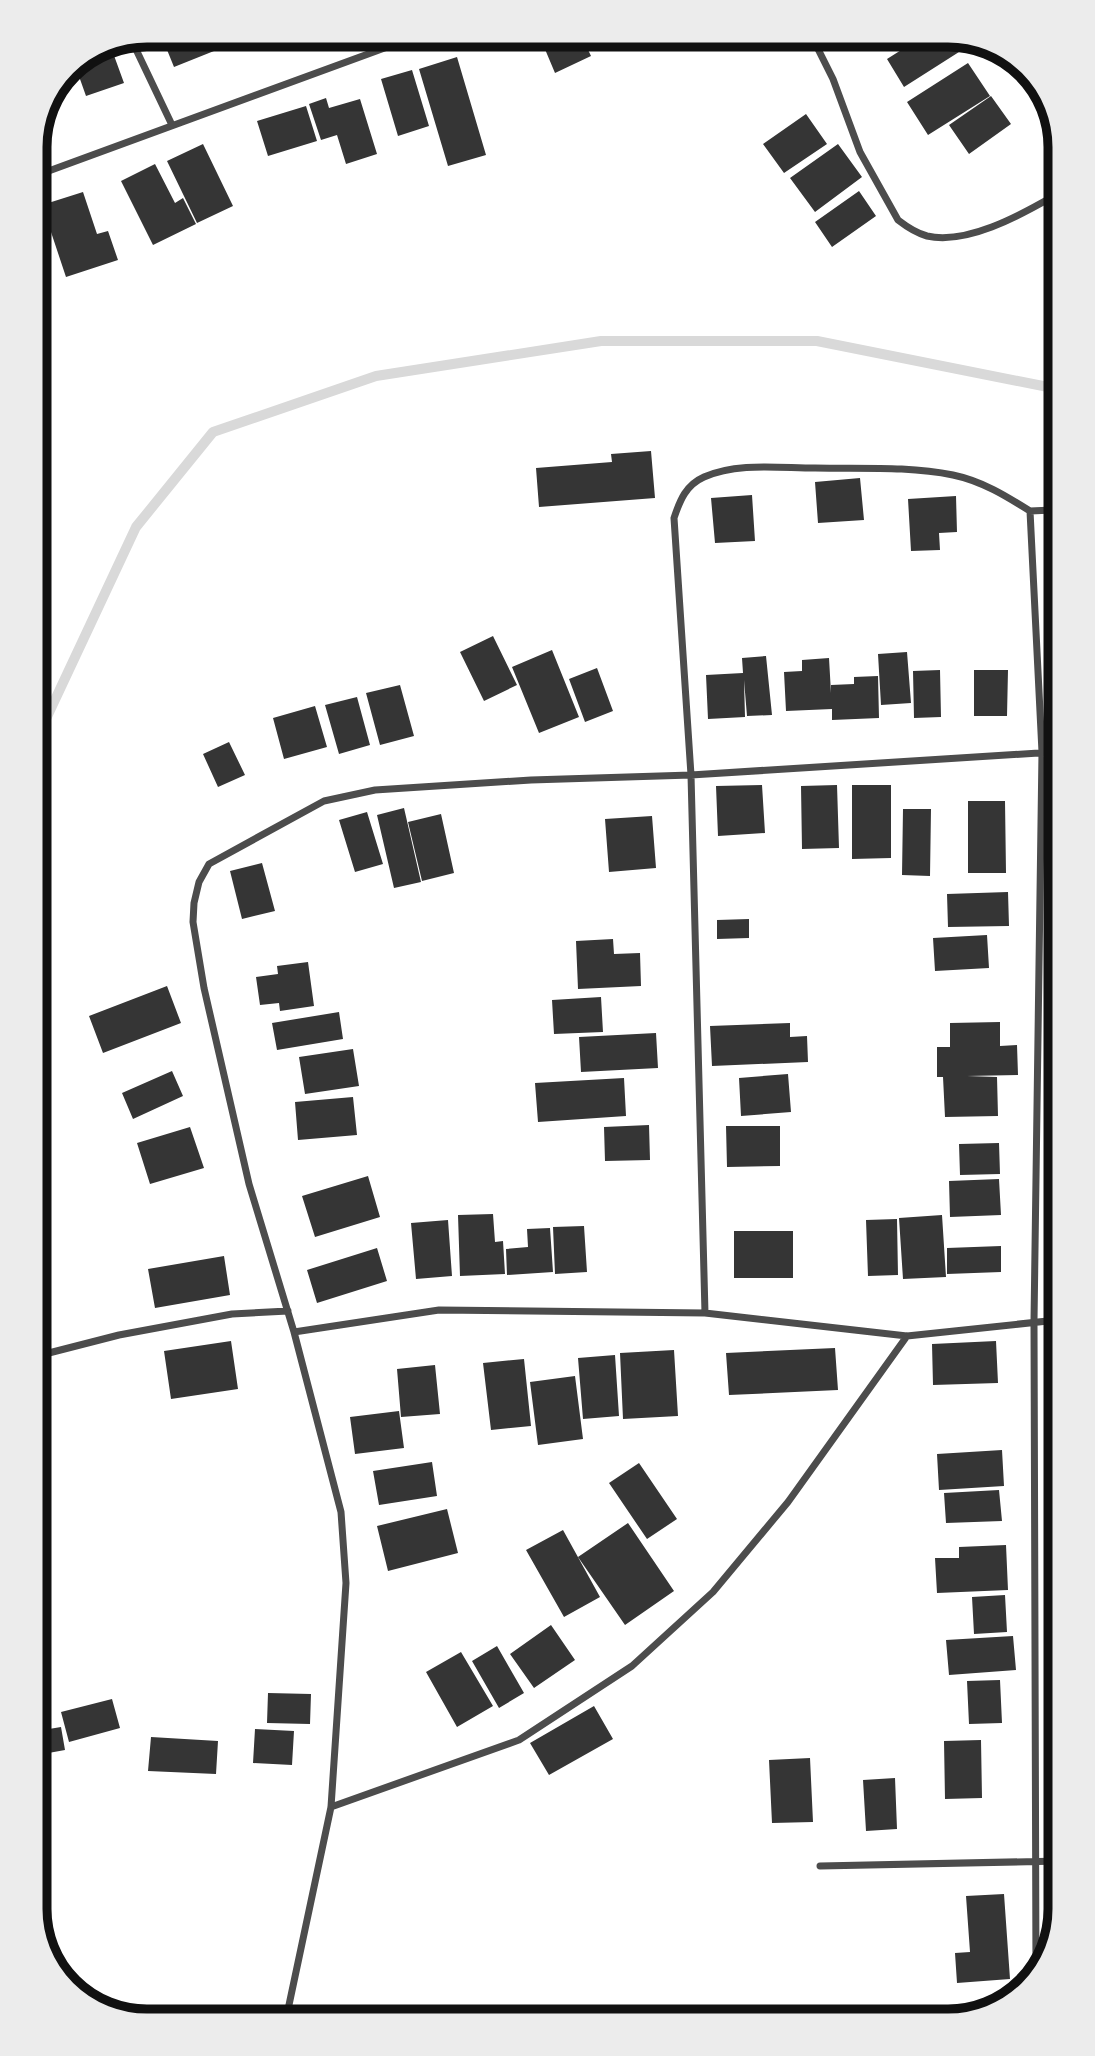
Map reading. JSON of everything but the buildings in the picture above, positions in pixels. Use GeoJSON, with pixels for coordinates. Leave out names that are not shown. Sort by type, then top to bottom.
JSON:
{"type":"FeatureCollection","features":[{"type":"Feature","properties":{"kind":"street"},"geometry":{"type":"LineString","coordinates":[[47,172],[387,47]]}},
{"type":"Feature","properties":{"kind":"street"},"geometry":{"type":"LineString","coordinates":[[817,47],[833,79],[860,152],[898,220],[929,236],[979,232],[1048,199]]}},
{"type":"Feature","properties":{"kind":"street"},"geometry":{"type":"LineString","coordinates":[[135,48],[172,125]]}},
{"type":"Feature","properties":{"kind":"street"},"geometry":{"type":"LineString","coordinates":[[705,1313],[691,775],[674,518],[680,499],[688,487],[704,476],[737,468],[898,469],[954,475],[991,488],[1030,511],[1048,510]]}},
{"type":"Feature","properties":{"kind":"street"},"geometry":{"type":"LineString","coordinates":[[1030,511],[1042,752],[1034,1321],[1036,1955]]}},
{"type":"Feature","properties":{"kind":"street"},"geometry":{"type":"LineString","coordinates":[[288,2009],[331,1807],[346,1583],[341,1512],[295,1332],[249,1184],[204,988],[193,922],[199,882],[209,864],[324,801],[375,790],[531,780],[691,775],[1048,752]]}},
{"type":"Feature","properties":{"kind":"street"},"geometry":{"type":"LineString","coordinates":[[295,1332],[439,1310],[705,1313],[908,1336],[1048,1320]]}},
{"type":"Feature","properties":{"kind":"street"},"geometry":{"type":"LineString","coordinates":[[47,1353],[118,1335],[232,1314],[288,1311]]}},
{"type":"Feature","properties":{"kind":"street"},"geometry":{"type":"LineString","coordinates":[[331,1807],[519,1740],[632,1666],[713,1591],[788,1502],[908,1336]]}},
{"type":"Feature","properties":{"kind":"street"},"geometry":{"type":"LineString","coordinates":[[820,1866],[1048,1862]]}},
{"type":"Feature","properties":{"kind":"waterway"},"geometry":{"type":"LineString","coordinates":[[47,717],[136,527],[213,432],[376,376],[601,341],[817,341],[1048,387]]}}]}
